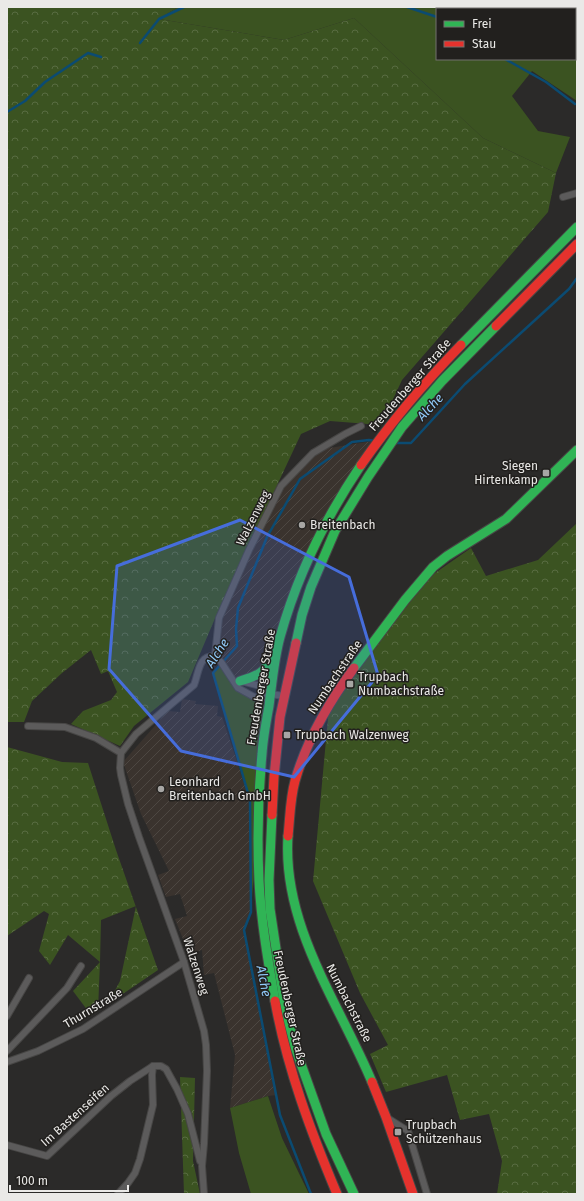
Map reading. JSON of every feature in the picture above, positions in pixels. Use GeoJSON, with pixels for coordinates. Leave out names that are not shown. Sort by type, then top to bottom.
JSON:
{"type":"FeatureCollection","features":[{"type":"Feature","properties":{"kind":"main road","name":"Freudenberger Straße"},"geometry":{"type":"LineString","coordinates":[[337,1194],[314,1139],[294,1080],[279,1026],[264,940],[259,880],[258,801],[270,694],[280,638],[292,599],[306,567],[325,526],[358,469],[392,422],[435,372],[577,227]]}},
{"type":"Feature","properties":{"kind":"main road","name":"Freudenberger Straße"},"geometry":{"type":"LineString","coordinates":[[354,1194],[326,1134],[296,1050],[282,995],[274,939],[269,880],[275,764],[280,717],[302,615],[311,587],[335,531],[368,477],[402,427],[442,381],[577,244]]}},
{"type":"Feature","properties":{"kind":"main road","name":"Numbachstraße"},"geometry":{"type":"LineString","coordinates":[[413,1194],[386,1117],[357,1046],[310,952],[298,919],[290,885],[288,863],[290,811],[295,782],[308,744],[327,707],[345,680],[410,594],[433,567],[447,556],[506,519],[577,450]]}},
{"type":"Feature","properties":{"kind":"main road"},"geometry":{"type":"LineString","coordinates":[[238,681],[264,672],[268,667],[280,638]]}},
{"type":"Feature","properties":{"kind":"street"},"geometry":{"type":"LineString","coordinates":[[563,197],[577,193]]}},
{"type":"Feature","properties":{"kind":"street","name":"Walzenweg"},"geometry":{"type":"LineString","coordinates":[[215,656],[219,618],[249,550],[281,486],[313,453],[361,426]]}},
{"type":"Feature","properties":{"kind":"street"},"geometry":{"type":"LineString","coordinates":[[28,726],[65,727],[96,738],[121,753],[136,734],[194,685],[198,676],[200,665],[205,658],[209,656],[215,656],[222,662],[228,674],[238,681],[264,687],[270,694]]}},
{"type":"Feature","properties":{"kind":"street"},"geometry":{"type":"LineString","coordinates":[[238,681],[238,688],[256,698],[262,698],[270,694],[284,696]]}},
{"type":"Feature","properties":{"kind":"street","name":"Walzenweg"},"geometry":{"type":"LineString","coordinates":[[121,753],[120,768],[128,804],[184,962],[204,1031],[206,1045],[204,1144],[202,1166],[204,1194]]}},
{"type":"Feature","properties":{"kind":"street","name":"Thurnstraße"},"geometry":{"type":"LineString","coordinates":[[7,1062],[38,1051],[83,1029],[184,962]]}},
{"type":"Feature","properties":{"kind":"street"},"geometry":{"type":"LineString","coordinates":[[7,1051],[67,988],[81,966]]}},
{"type":"Feature","properties":{"kind":"street"},"geometry":{"type":"LineString","coordinates":[[7,1016],[28,978]]}},
{"type":"Feature","properties":{"kind":"street"},"geometry":{"type":"LineString","coordinates":[[118,1194],[135,1173],[140,1160],[153,1105],[152,1066],[161,1066],[166,1069],[177,1089],[188,1114],[202,1166]]}},
{"type":"Feature","properties":{"kind":"street","name":"Im Bastenseifen"},"geometry":{"type":"LineString","coordinates":[[7,1145],[47,1156],[112,1096],[152,1066]]}},
{"type":"Feature","properties":{"kind":"street"},"geometry":{"type":"LineString","coordinates":[[386,1117],[408,1131],[427,1194]]}},
{"type":"Feature","properties":{"kind":"highlighted area"},"geometry":{"type":"Polygon","coordinates":[[[240,520],[349,577],[378,675],[294,777],[181,751],[109,669],[117,566],[240,520]]]}},
{"type":"Feature","properties":{"kind":"shaded area"},"geometry":{"type":"Polygon","coordinates":[[[379,440],[325,526],[268,667],[235,682],[215,656],[219,618],[276,489],[311,451],[379,440]]]}},
{"type":"Feature","properties":{"kind":"shaded area"},"geometry":{"type":"Polygon","coordinates":[[[182,699],[196,701],[195,704],[218,706],[217,716],[222,717],[250,800],[251,912],[244,930],[276,1095],[268,1096],[230,1108],[235,1055],[214,973],[204,975],[202,950],[189,954],[175,919],[187,916],[180,894],[166,897],[158,875],[169,871],[141,814],[123,762],[168,711],[180,712],[182,699]]]}},
{"type":"Feature","properties":{"kind":"green space"},"geometry":{"type":"Polygon","coordinates":[[[7,7],[178,7],[159,19],[284,40],[354,18],[483,138],[556,173],[548,212],[402,380],[381,425],[330,421],[301,434],[216,616],[188,682],[134,726],[120,746],[71,724],[83,711],[111,700],[117,692],[108,671],[101,674],[91,650],[62,673],[32,701],[24,722],[7,722],[7,7]]]}},
{"type":"Feature","properties":{"kind":"green space"},"geometry":{"type":"Polygon","coordinates":[[[178,7],[508,7],[510,8],[436,8],[436,60],[576,60],[577,48],[577,101],[532,71],[512,96],[538,131],[570,137],[556,173],[483,138],[354,18],[284,40],[159,19],[178,7]]]}},
{"type":"Feature","properties":{"kind":"green space"},"geometry":{"type":"Polygon","coordinates":[[[508,7],[577,7],[577,48],[576,8],[508,7]]]}},
{"type":"Feature","properties":{"kind":"green space"},"geometry":{"type":"Polygon","coordinates":[[[577,523],[577,1194],[497,1194],[502,1161],[489,1114],[460,1120],[447,1075],[386,1092],[370,1054],[388,1045],[360,993],[313,881],[331,686],[428,578],[471,548],[486,576],[538,560],[577,523]]]}},
{"type":"Feature","properties":{"kind":"green space"},"geometry":{"type":"Polygon","coordinates":[[[221,662],[238,688],[256,698],[270,694],[262,755],[251,912],[250,800],[213,673],[221,662]]]}},
{"type":"Feature","properties":{"kind":"green space"},"geometry":{"type":"Polygon","coordinates":[[[7,747],[62,762],[88,763],[136,906],[101,920],[100,962],[68,935],[50,965],[39,951],[49,914],[44,911],[7,936],[7,747]]]}},
{"type":"Feature","properties":{"kind":"green space"},"geometry":{"type":"Polygon","coordinates":[[[136,907],[158,970],[108,1004],[120,981],[136,907]]]}},
{"type":"Feature","properties":{"kind":"green space"},"geometry":{"type":"Polygon","coordinates":[[[100,962],[98,1010],[91,1015],[73,991],[100,962]]]}},
{"type":"Feature","properties":{"kind":"green space"},"geometry":{"type":"Polygon","coordinates":[[[180,1077],[195,1078],[193,1161],[200,1194],[184,1194],[180,1077]]]}},
{"type":"Feature","properties":{"kind":"green space"},"geometry":{"type":"Polygon","coordinates":[[[268,1096],[282,1138],[309,1194],[251,1194],[239,1153],[230,1108],[268,1096]]]}},
{"type":"Feature","properties":{"kind":"waterway"},"geometry":{"type":"LineString","coordinates":[[140,43],[159,19],[184,7]]}},
{"type":"Feature","properties":{"kind":"waterway"},"geometry":{"type":"LineString","coordinates":[[407,7],[436,17]]}},
{"type":"Feature","properties":{"kind":"waterway"},"geometry":{"type":"LineString","coordinates":[[7,112],[25,101],[45,82],[88,53],[101,57]]}},
{"type":"Feature","properties":{"kind":"waterway"},"geometry":{"type":"LineString","coordinates":[[507,60],[546,82],[575,104]]}},
{"type":"Feature","properties":{"kind":"waterway","name":"Alche"},"geometry":{"type":"LineString","coordinates":[[394,443],[411,443],[465,384],[569,289],[577,278]]}},
{"type":"Feature","properties":{"kind":"waterway","name":"Alche"},"geometry":{"type":"LineString","coordinates":[[311,1194],[280,1115],[244,930],[251,912],[250,800],[213,673],[237,646],[236,629],[238,608],[267,537],[300,479],[352,442],[369,440],[375,441]]}},
{"type":"Feature","properties":{"kind":"traffic: fast"},"geometry":{"type":"LineString","coordinates":[[461,345],[577,227]]}},
{"type":"Feature","properties":{"kind":"traffic: fast"},"geometry":{"type":"LineString","coordinates":[[296,643],[302,615],[311,587],[335,531],[368,477],[402,427],[442,381],[496,326]]}},
{"type":"Feature","properties":{"kind":"traffic: fast"},"geometry":{"type":"LineString","coordinates":[[354,668],[405,600],[433,567],[447,556],[506,519],[577,450]]}},
{"type":"Feature","properties":{"kind":"traffic: fast"},"geometry":{"type":"LineString","coordinates":[[275,1001],[261,911],[258,833],[262,748],[275,662],[278,645],[287,614],[304,569],[324,526],[361,465]]}},
{"type":"Feature","properties":{"kind":"traffic: fast"},"geometry":{"type":"LineString","coordinates":[[240,681],[264,670],[273,656]]}},
{"type":"Feature","properties":{"kind":"traffic: fast"},"geometry":{"type":"LineString","coordinates":[[272,815],[269,880],[270,909],[283,995],[289,1023],[296,1050],[326,1134],[354,1194]]}},
{"type":"Feature","properties":{"kind":"traffic: fast"},"geometry":{"type":"LineString","coordinates":[[288,836],[289,869],[294,901],[303,933],[315,963],[359,1052],[372,1082]]}},
{"type":"Feature","properties":{"kind":"traffic: jam"},"geometry":{"type":"LineString","coordinates":[[496,326],[577,244]]}},
{"type":"Feature","properties":{"kind":"traffic: jam"},"geometry":{"type":"LineString","coordinates":[[361,465],[408,403],[461,345]]}},
{"type":"Feature","properties":{"kind":"traffic: jam"},"geometry":{"type":"LineString","coordinates":[[272,815],[280,717],[296,643]]}},
{"type":"Feature","properties":{"kind":"traffic: jam"},"geometry":{"type":"LineString","coordinates":[[288,836],[293,788],[300,765],[312,736],[336,694],[354,668]]}},
{"type":"Feature","properties":{"kind":"traffic: jam"},"geometry":{"type":"LineString","coordinates":[[275,1001],[293,1075],[318,1147],[337,1194]]}},
{"type":"Feature","properties":{"kind":"traffic: jam"},"geometry":{"type":"LineString","coordinates":[[372,1082],[413,1194]]}},
{"type":"Feature","properties":{"kind":"place","name":"Siegen Hirtenkamp"},"geometry":{"type":"Point","coordinates":[546,473]}},
{"type":"Feature","properties":{"kind":"place","name":"Breitenbach"},"geometry":{"type":"Point","coordinates":[302,525]}},
{"type":"Feature","properties":{"kind":"place","name":"Trupbach Numbachstraße"},"geometry":{"type":"Point","coordinates":[350,684]}},
{"type":"Feature","properties":{"kind":"place","name":"Trupbach Walzenweg"},"geometry":{"type":"Point","coordinates":[287,735]}},
{"type":"Feature","properties":{"kind":"place","name":"Leonhard Breitenbach GmbH"},"geometry":{"type":"Point","coordinates":[161,789]}},
{"type":"Feature","properties":{"kind":"place","name":"Trupbach Schützenhaus"},"geometry":{"type":"Point","coordinates":[398,1132]}}]}
